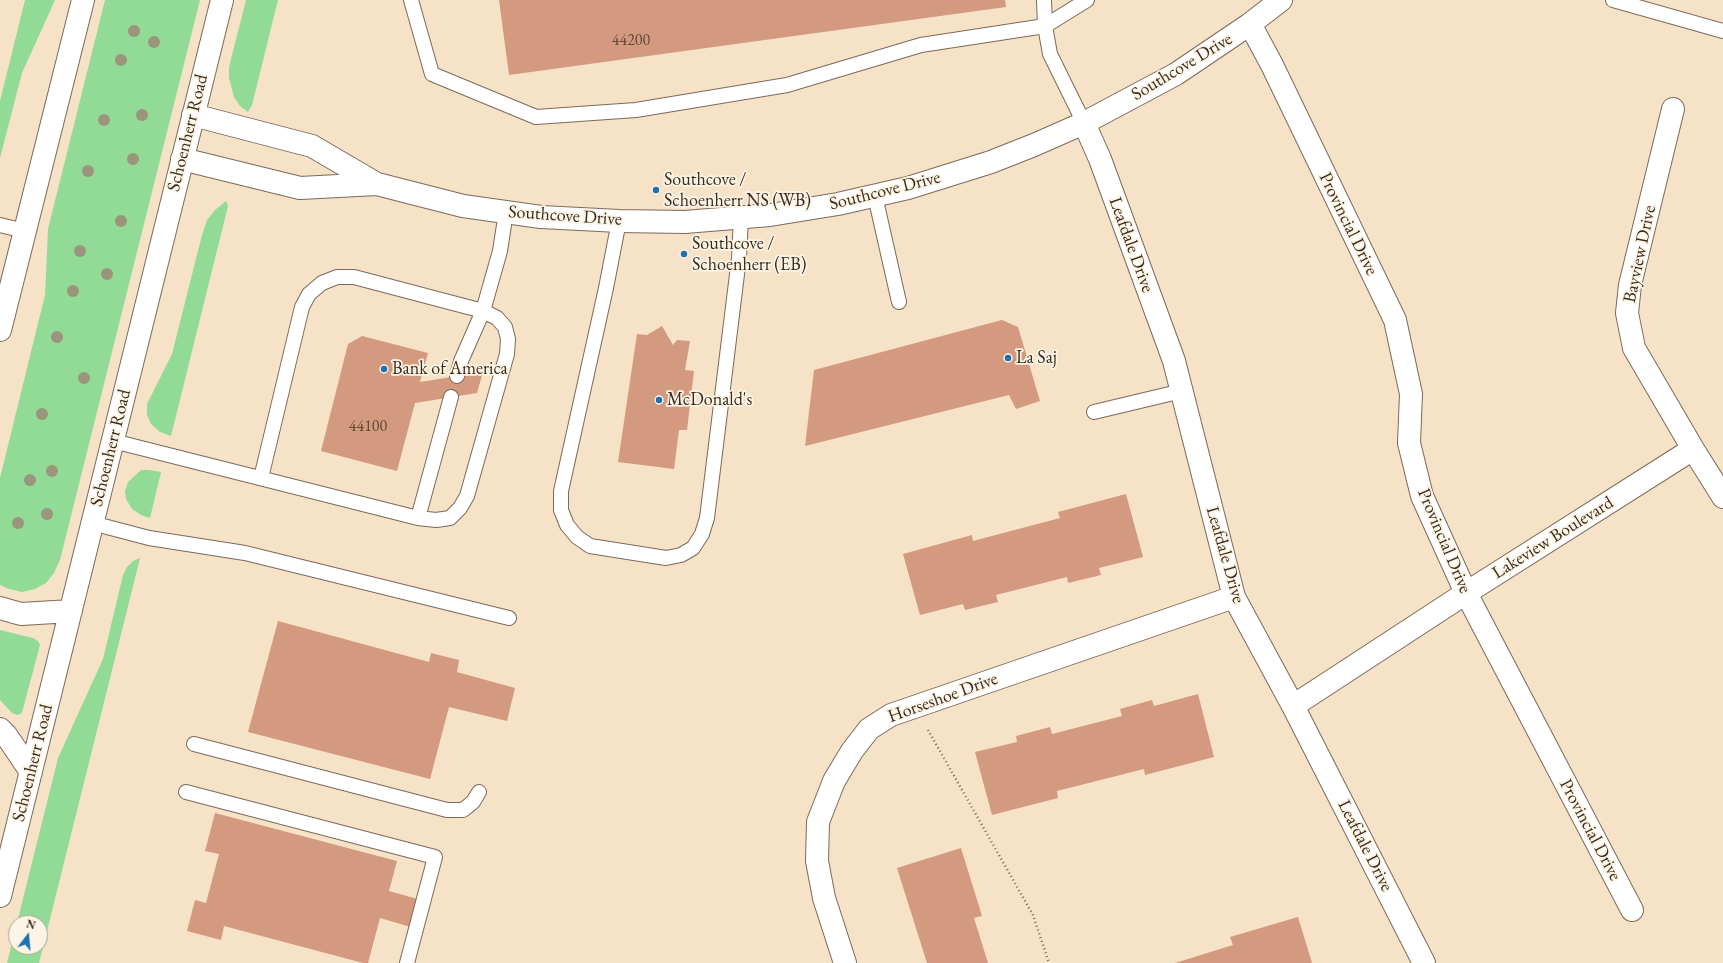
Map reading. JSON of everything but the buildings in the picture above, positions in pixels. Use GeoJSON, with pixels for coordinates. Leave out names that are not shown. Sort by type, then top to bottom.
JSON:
{"type":"FeatureCollection","features":[{"type":"Feature","properties":{"kind":"street"},"geometry":{"type":"LineString","coordinates":[[0,330],[83,0]]}},
{"type":"Feature","properties":{"kind":"street","name":"Schoenherr Road"},"geometry":{"type":"LineString","coordinates":[[0,896],[192,116],[222,0]]}},
{"type":"Feature","properties":{"kind":"street","name":"Southcove Drive"},"geometry":{"type":"LineString","coordinates":[[192,116],[312,146],[377,184],[463,206],[562,219],[685,222],[741,217],[802,210],[875,196],[908,188],[991,162],[1084,123],[1176,74],[1250,24],[1281,0]]}},
{"type":"Feature","properties":{"kind":"street","name":"Provincial Drive"},"geometry":{"type":"LineString","coordinates":[[1250,24],[1272,66],[1395,320],[1411,394],[1409,443],[1422,496],[1466,593],[1632,910]]}},
{"type":"Feature","properties":{"kind":"street","name":"Bayview Drive"},"geometry":{"type":"LineString","coordinates":[[1673,109],[1630,285],[1627,313],[1634,348],[1723,497]]}},
{"type":"Feature","properties":{"kind":"street","name":"Leafdale Drive"},"geometry":{"type":"LineString","coordinates":[[1084,123],[1100,159],[1174,361],[1234,597],[1293,706],[1424,963]]}},
{"type":"Feature","properties":{"kind":"street","name":"Southcove Drive"},"geometry":{"type":"LineString","coordinates":[[182,159],[300,188],[377,184]]}},
{"type":"Feature","properties":{"kind":"street","name":"Lakeview Boulevard"},"geometry":{"type":"LineString","coordinates":[[1293,706],[1466,593],[1693,449]]}},
{"type":"Feature","properties":{"kind":"street","name":"Horseshoe Drive"},"geometry":{"type":"LineString","coordinates":[[841,961],[824,898],[817,861],[818,822],[834,781],[852,751],[869,729],[891,715],[915,706],[1234,597]]}},
{"type":"Feature","properties":{"kind":"street"},"geometry":{"type":"LineString","coordinates":[[0,608],[21,614],[71,611]]}},
{"type":"Feature","properties":{"kind":"street"},"geometry":{"type":"LineString","coordinates":[[0,729],[6,735],[31,772]]}},
{"type":"Feature","properties":{"kind":"lane"},"geometry":{"type":"LineString","coordinates":[[411,0],[432,74],[536,117],[636,110],[788,85],[921,45],[1045,26],[1087,0]]}},
{"type":"Feature","properties":{"kind":"lane"},"geometry":{"type":"LineString","coordinates":[[1044,0],[1045,26],[1050,54],[1084,123]]}},
{"type":"Feature","properties":{"kind":"lane"},"geometry":{"type":"LineString","coordinates":[[1613,0],[1723,31]]}},
{"type":"Feature","properties":{"kind":"lane"},"geometry":{"type":"LineString","coordinates":[[875,196],[899,302]]}},
{"type":"Feature","properties":{"kind":"lane"},"geometry":{"type":"LineString","coordinates":[[457,376],[461,361],[483,311],[500,251],[506,212]]}},
{"type":"Feature","properties":{"kind":"lane"},"geometry":{"type":"LineString","coordinates":[[620,221],[561,491],[561,510],[567,525],[577,537],[590,546],[666,558],[681,555],[693,548],[702,534],[707,518],[738,258],[741,217]]}},
{"type":"Feature","properties":{"kind":"lane"},"geometry":{"type":"LineString","coordinates":[[0,224],[25,231]]}},
{"type":"Feature","properties":{"kind":"lane"},"geometry":{"type":"LineString","coordinates":[[113,440],[261,478],[418,518],[436,520],[450,518],[460,508],[467,496],[507,354],[508,339],[505,327],[497,318],[483,311],[354,277],[337,277],[322,283],[310,294],[302,308],[261,478]]}},
{"type":"Feature","properties":{"kind":"lane"},"geometry":{"type":"LineString","coordinates":[[1094,412],[1182,391]]}},
{"type":"Feature","properties":{"kind":"lane"},"geometry":{"type":"LineString","coordinates":[[418,518],[451,397]]}},
{"type":"Feature","properties":{"kind":"lane"},"geometry":{"type":"LineString","coordinates":[[92,523],[149,538],[245,553],[509,618]]}},
{"type":"Feature","properties":{"kind":"lane"},"geometry":{"type":"LineString","coordinates":[[194,744],[447,810],[463,810],[473,802],[479,792]]}},
{"type":"Feature","properties":{"kind":"lane"},"geometry":{"type":"LineString","coordinates":[[186,792],[435,857],[407,963]]}},
{"type":"Feature","properties":{"kind":"path"},"geometry":{"type":"LineString","coordinates":[[915,706],[1033,915],[1049,963]]}},
{"type":"Feature","properties":{"kind":"green space"},"geometry":{"type":"Polygon","coordinates":[[[25,0],[55,0],[22,73],[0,158],[0,101],[25,0]]]}},
{"type":"Feature","properties":{"kind":"green space"},"geometry":{"type":"Polygon","coordinates":[[[105,0],[200,0],[60,560],[54,573],[46,583],[35,589],[22,592],[0,585],[0,478],[45,295],[48,229],[105,0]]]}},
{"type":"Feature","properties":{"kind":"green space"},"geometry":{"type":"Polygon","coordinates":[[[246,0],[278,0],[252,105],[248,112],[240,106],[234,97],[229,78],[229,67],[246,0]]]}},
{"type":"Feature","properties":{"kind":"green space"},"geometry":{"type":"Polygon","coordinates":[[[226,201],[228,206],[171,436],[160,432],[151,424],[147,415],[147,404],[172,354],[207,220],[215,210],[226,201]]]}},
{"type":"Feature","properties":{"kind":"green space"},"geometry":{"type":"Polygon","coordinates":[[[141,470],[161,472],[150,518],[141,515],[132,509],[126,499],[125,491],[128,482],[141,470]]]}},
{"type":"Feature","properties":{"kind":"green space"},"geometry":{"type":"Polygon","coordinates":[[[140,558],[48,927],[48,915],[19,915],[58,758],[103,659],[123,575],[127,567],[133,561],[140,558]]]}},
{"type":"Feature","properties":{"kind":"green space"},"geometry":{"type":"Polygon","coordinates":[[[0,630],[33,638],[38,641],[40,645],[23,709],[21,714],[17,715],[12,713],[0,700],[0,630]]]}},
{"type":"Feature","properties":{"kind":"green space"},"geometry":{"type":"Polygon","coordinates":[[[9,955],[41,955],[39,963],[7,963],[9,955]]]}},
{"type":"Feature","properties":{"kind":"place","name":"Southcove / Schoenherr NS (WB)"},"geometry":{"type":"Point","coordinates":[656,190]}},
{"type":"Feature","properties":{"kind":"place","name":"Southcove / Schoenherr (EB)"},"geometry":{"type":"Point","coordinates":[684,254]}},
{"type":"Feature","properties":{"kind":"place","name":"La Saj"},"geometry":{"type":"Point","coordinates":[1008,358]}},
{"type":"Feature","properties":{"kind":"place","name":"Bank of America"},"geometry":{"type":"Point","coordinates":[384,369]}},
{"type":"Feature","properties":{"kind":"place","name":"McDonald's"},"geometry":{"type":"Point","coordinates":[659,400]}}]}
